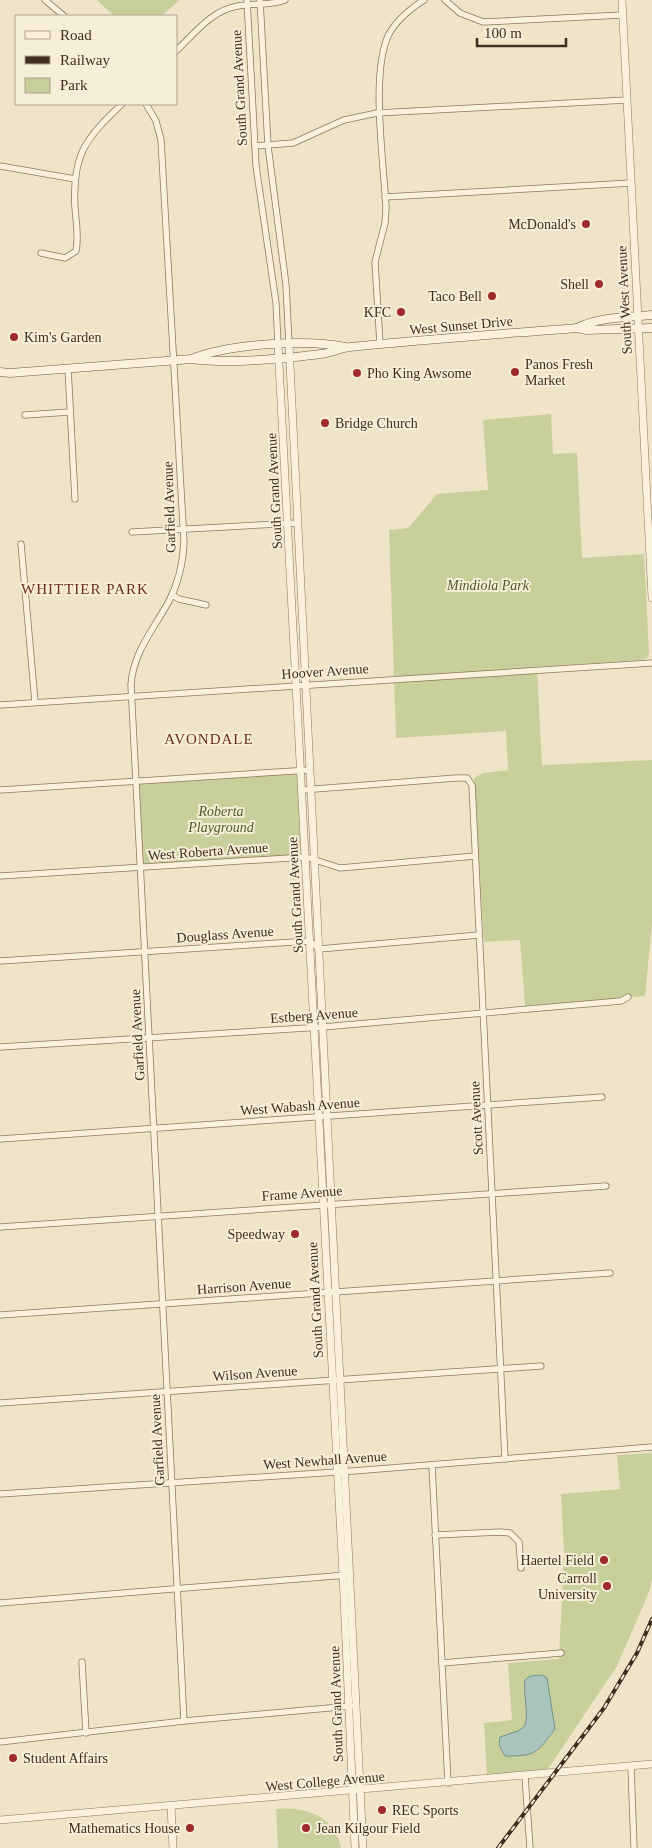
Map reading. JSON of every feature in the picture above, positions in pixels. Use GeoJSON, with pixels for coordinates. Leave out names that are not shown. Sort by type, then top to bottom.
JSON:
{"type":"FeatureCollection","features":[{"type":"Feature","properties":{"kind":"main road","name":"West Sunset Drive"},"geometry":{"type":"LineString","coordinates":[[577,328],[585,324],[652,315]]}},
{"type":"Feature","properties":{"kind":"main road","name":"West Sunset Drive"},"geometry":{"type":"LineString","coordinates":[[0,372],[10,373],[192,359],[210,362],[279,358],[321,354],[347,347],[577,328],[586,330],[652,328]]}},
{"type":"Feature","properties":{"kind":"main road","name":"West Sunset Drive"},"geometry":{"type":"LineString","coordinates":[[192,359],[209,352],[290,344],[320,342],[347,347]]}},
{"type":"Feature","properties":{"kind":"main road","name":"West Sunset Drive"},"geometry":{"type":"LineString","coordinates":[[0,376],[10,373]]}},
{"type":"Feature","properties":{"kind":"street"},"geometry":{"type":"LineString","coordinates":[[45,0],[63,15]]}},
{"type":"Feature","properties":{"kind":"street"},"geometry":{"type":"LineString","coordinates":[[178,49],[214,15],[227,8],[247,2],[285,0]]}},
{"type":"Feature","properties":{"kind":"street"},"geometry":{"type":"LineString","coordinates":[[380,344],[375,272],[377,248],[385,223],[385,197],[379,67],[386,41],[399,20],[424,0]]}},
{"type":"Feature","properties":{"kind":"street"},"geometry":{"type":"LineString","coordinates":[[445,0],[460,13],[483,22],[622,15]]}},
{"type":"Feature","properties":{"kind":"street","name":"South West Avenue"},"geometry":{"type":"LineString","coordinates":[[622,0],[652,598]]}},
{"type":"Feature","properties":{"kind":"street","name":"South Grand Avenue"},"geometry":{"type":"LineString","coordinates":[[247,2],[255,146],[276,303],[332,1380],[341,1471],[357,1706],[363,1848]]}},
{"type":"Feature","properties":{"kind":"street","name":"South Grand Avenue"},"geometry":{"type":"LineString","coordinates":[[260,2],[268,146],[286,285],[290,344],[290,395],[340,1379],[341,1471]]}},
{"type":"Feature","properties":{"kind":"street"},"geometry":{"type":"LineString","coordinates":[[255,146],[293,143],[344,120],[381,113],[627,100]]}},
{"type":"Feature","properties":{"kind":"street"},"geometry":{"type":"LineString","coordinates":[[41,254],[65,258],[76,251],[75,179],[78,160],[87,141],[121,105]]}},
{"type":"Feature","properties":{"kind":"street","name":"Garfield Avenue"},"geometry":{"type":"LineString","coordinates":[[147,105],[156,121],[161,140],[184,530],[182,568],[172,595],[135,662],[132,678],[132,696],[184,1721]]}},
{"type":"Feature","properties":{"kind":"street"},"geometry":{"type":"LineString","coordinates":[[0,166],[75,179]]}},
{"type":"Feature","properties":{"kind":"street"},"geometry":{"type":"LineString","coordinates":[[385,197],[631,183]]}},
{"type":"Feature","properties":{"kind":"street"},"geometry":{"type":"LineString","coordinates":[[68,368],[75,499]]}},
{"type":"Feature","properties":{"kind":"street"},"geometry":{"type":"LineString","coordinates":[[281,396],[290,395]]}},
{"type":"Feature","properties":{"kind":"street"},"geometry":{"type":"LineString","coordinates":[[25,414],[70,412]]}},
{"type":"Feature","properties":{"kind":"street"},"geometry":{"type":"LineString","coordinates":[[284,441],[293,440]]}},
{"type":"Feature","properties":{"kind":"street"},"geometry":{"type":"LineString","coordinates":[[132,532],[297,523]]}},
{"type":"Feature","properties":{"kind":"street"},"geometry":{"type":"LineString","coordinates":[[21,544],[35,702]]}},
{"type":"Feature","properties":{"kind":"street"},"geometry":{"type":"LineString","coordinates":[[172,595],[179,599],[206,605]]}},
{"type":"Feature","properties":{"kind":"street"},"geometry":{"type":"LineString","coordinates":[[292,605],[302,604]]}},
{"type":"Feature","properties":{"kind":"street","name":"Hoover Avenue"},"geometry":{"type":"LineString","coordinates":[[0,705],[652,663]]}},
{"type":"Feature","properties":{"kind":"street"},"geometry":{"type":"LineString","coordinates":[[0,790],[310,770]]}},
{"type":"Feature","properties":{"kind":"street","name":"Scott Avenue"},"geometry":{"type":"LineString","coordinates":[[311,790],[467,778],[472,785],[505,1459]]}},
{"type":"Feature","properties":{"kind":"street"},"geometry":{"type":"LineString","coordinates":[[302,790],[311,790]]}},
{"type":"Feature","properties":{"kind":"street","name":"West Roberta Avenue"},"geometry":{"type":"LineString","coordinates":[[0,876],[306,857],[340,868],[475,856]]}},
{"type":"Feature","properties":{"kind":"street"},"geometry":{"type":"LineString","coordinates":[[310,941],[319,948],[479,935]]}},
{"type":"Feature","properties":{"kind":"street","name":"Douglass Avenue"},"geometry":{"type":"LineString","coordinates":[[0,961],[310,941]]}},
{"type":"Feature","properties":{"kind":"street","name":"Estberg Avenue"},"geometry":{"type":"LineString","coordinates":[[0,1047],[323,1028],[621,1001],[628,997]]}},
{"type":"Feature","properties":{"kind":"street","name":"West Wabash Avenue"},"geometry":{"type":"LineString","coordinates":[[0,1139],[602,1097]]}},
{"type":"Feature","properties":{"kind":"street","name":"Frame Avenue"},"geometry":{"type":"LineString","coordinates":[[0,1227],[606,1186]]}},
{"type":"Feature","properties":{"kind":"street","name":"Harrison Avenue"},"geometry":{"type":"LineString","coordinates":[[0,1315],[610,1273]]}},
{"type":"Feature","properties":{"kind":"street","name":"Wilson Avenue"},"geometry":{"type":"LineString","coordinates":[[0,1403],[541,1366]]}},
{"type":"Feature","properties":{"kind":"street","name":"West Newhall Avenue"},"geometry":{"type":"LineString","coordinates":[[0,1494],[432,1465],[652,1447]]}},
{"type":"Feature","properties":{"kind":"street"},"geometry":{"type":"LineString","coordinates":[[432,1465],[448,1783]]}},
{"type":"Feature","properties":{"kind":"street"},"geometry":{"type":"LineString","coordinates":[[435,1535],[510,1533],[519,1542],[521,1568]]}},
{"type":"Feature","properties":{"kind":"street"},"geometry":{"type":"LineString","coordinates":[[0,1603],[347,1575]]}},
{"type":"Feature","properties":{"kind":"street","name":"South Grand Avenue"},"geometry":{"type":"LineString","coordinates":[[347,1575],[349,1706],[355,1848]]}},
{"type":"Feature","properties":{"kind":"street"},"geometry":{"type":"LineString","coordinates":[[442,1663],[561,1653]]}},
{"type":"Feature","properties":{"kind":"street"},"geometry":{"type":"LineString","coordinates":[[82,1662],[86,1733]]}},
{"type":"Feature","properties":{"kind":"street"},"geometry":{"type":"LineString","coordinates":[[0,1742],[184,1721],[357,1706]]}},
{"type":"Feature","properties":{"kind":"street","name":"West College Avenue"},"geometry":{"type":"LineString","coordinates":[[0,1820],[652,1764]]}},
{"type":"Feature","properties":{"kind":"street"},"geometry":{"type":"LineString","coordinates":[[631,1766],[634,1848]]}},
{"type":"Feature","properties":{"kind":"street"},"geometry":{"type":"LineString","coordinates":[[526,1776],[530,1848]]}},
{"type":"Feature","properties":{"kind":"street"},"geometry":{"type":"LineString","coordinates":[[171,1806],[173,1848]]}},
{"type":"Feature","properties":{"kind":"green space"},"geometry":{"type":"Polygon","coordinates":[[[97,0],[180,0],[162,15],[113,15],[97,0]]]}},
{"type":"Feature","properties":{"kind":"green space","name":"Mindiola Park"},"geometry":{"type":"Polygon","coordinates":[[[551,414],[553,454],[577,453],[582,558],[644,554],[649,653],[647,658],[642,660],[537,667],[542,765],[652,760],[652,924],[645,996],[525,1006],[520,940],[484,942],[474,778],[483,773],[508,770],[506,731],[396,738],[389,530],[408,528],[437,494],[488,490],[483,420],[551,414]]]}},
{"type":"Feature","properties":{"kind":"green space","name":"Roberta Playground"},"geometry":{"type":"Polygon","coordinates":[[[301,771],[305,857],[141,867],[136,782],[301,771]]]}},
{"type":"Feature","properties":{"kind":"green space","name":"Carroll University"},"geometry":{"type":"Polygon","coordinates":[[[652,1453],[652,1580],[649,1592],[617,1666],[548,1769],[487,1775],[484,1723],[512,1720],[508,1663],[559,1659],[564,1553],[561,1494],[620,1489],[617,1455],[652,1453]]]}},
{"type":"Feature","properties":{"kind":"green space","name":"Jean Kilgour Field"},"geometry":{"type":"Polygon","coordinates":[[[276,1809],[298,1809],[318,1815],[333,1828],[341,1848],[278,1848],[276,1809]]]}},
{"type":"Feature","properties":{"kind":"water"},"geometry":{"type":"Polygon","coordinates":[[[542,1675],[547,1678],[555,1729],[544,1744],[534,1752],[505,1756],[499,1745],[500,1737],[518,1731],[525,1726],[525,1680],[530,1676],[542,1675]]]}},
{"type":"Feature","properties":{"kind":"railway"},"geometry":{"type":"LineString","coordinates":[[498,1848],[604,1708],[637,1653],[652,1619]]}},
{"type":"Feature","properties":{"kind":"place","name":"McDonald's"},"geometry":{"type":"Point","coordinates":[586,224]}},
{"type":"Feature","properties":{"kind":"place","name":"Shell"},"geometry":{"type":"Point","coordinates":[599,284]}},
{"type":"Feature","properties":{"kind":"place","name":"Taco Bell"},"geometry":{"type":"Point","coordinates":[492,296]}},
{"type":"Feature","properties":{"kind":"place","name":"KFC"},"geometry":{"type":"Point","coordinates":[401,312]}},
{"type":"Feature","properties":{"kind":"place","name":"Kim's Garden"},"geometry":{"type":"Point","coordinates":[14,337]}},
{"type":"Feature","properties":{"kind":"place","name":"Panos Fresh Market"},"geometry":{"type":"Point","coordinates":[515,372]}},
{"type":"Feature","properties":{"kind":"place","name":"Pho King Awsome"},"geometry":{"type":"Point","coordinates":[357,373]}},
{"type":"Feature","properties":{"kind":"place","name":"Bridge Church"},"geometry":{"type":"Point","coordinates":[325,423]}},
{"type":"Feature","properties":{"kind":"place","name":"Speedway"},"geometry":{"type":"Point","coordinates":[295,1234]}},
{"type":"Feature","properties":{"kind":"place","name":"Haertel Field"},"geometry":{"type":"Point","coordinates":[604,1560]}},
{"type":"Feature","properties":{"kind":"place","name":"Carroll University"},"geometry":{"type":"Point","coordinates":[607,1586]}},
{"type":"Feature","properties":{"kind":"place","name":"Student Affairs"},"geometry":{"type":"Point","coordinates":[13,1758]}},
{"type":"Feature","properties":{"kind":"place","name":"REC Sports"},"geometry":{"type":"Point","coordinates":[382,1810]}},
{"type":"Feature","properties":{"kind":"place","name":"Mathematics House"},"geometry":{"type":"Point","coordinates":[190,1828]}},
{"type":"Feature","properties":{"kind":"place","name":"Jean Kilgour Field"},"geometry":{"type":"Point","coordinates":[306,1828]}},
{"type":"Feature","properties":{"kind":"district","name":"WHITTIER PARK"},"geometry":{"type":"Point","coordinates":[85,589]}},
{"type":"Feature","properties":{"kind":"district","name":"AVONDALE"},"geometry":{"type":"Point","coordinates":[209,739]}}]}
